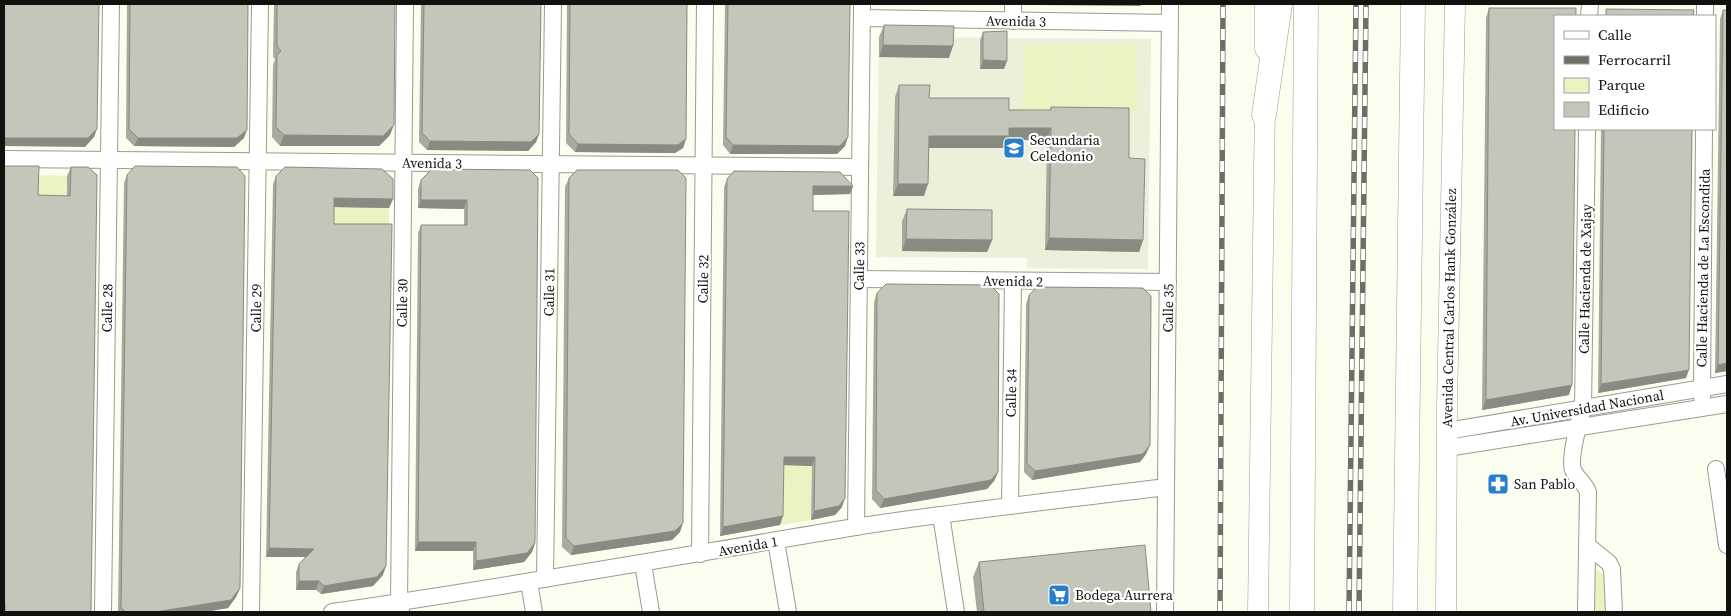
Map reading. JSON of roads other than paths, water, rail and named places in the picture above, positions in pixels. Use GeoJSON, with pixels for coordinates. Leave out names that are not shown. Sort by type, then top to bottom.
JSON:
{"type":"FeatureCollection","features":[{"type":"Feature","properties":{"kind":"highway"},"geometry":{"type":"LineString","coordinates":[[1264,115],[1280,4]]}},
{"type":"Feature","properties":{"kind":"highway"},"geometry":{"type":"LineString","coordinates":[[1302,612],[1306,4]]}},
{"type":"Feature","properties":{"kind":"highway"},"geometry":{"type":"LineString","coordinates":[[1405,612],[1413,4]]}},
{"type":"Feature","properties":{"kind":"main road"},"geometry":{"type":"LineString","coordinates":[[1258,612],[1266,4]]}},
{"type":"Feature","properties":{"kind":"main road","name":"Avenida Central Carlos Hank González"},"geometry":{"type":"LineString","coordinates":[[1446,612],[1447,439],[1455,4]]}},
{"type":"Feature","properties":{"kind":"street","name":"Calle 28"},"geometry":{"type":"LineString","coordinates":[[103,612],[111,4]]}},
{"type":"Feature","properties":{"kind":"street","name":"Calle 29"},"geometry":{"type":"LineString","coordinates":[[251,612],[260,4]]}},
{"type":"Feature","properties":{"kind":"street","name":"Calle 30"},"geometry":{"type":"LineString","coordinates":[[400,607],[405,4]]}},
{"type":"Feature","properties":{"kind":"street","name":"Calle 31"},"geometry":{"type":"LineString","coordinates":[[534,612],[537,581],[551,164],[553,4]]}},
{"type":"Feature","properties":{"kind":"street","name":"Calle 32"},"geometry":{"type":"LineString","coordinates":[[700,554],[705,4]]}},
{"type":"Feature","properties":{"kind":"street"},"geometry":{"type":"LineString","coordinates":[[1013,21],[1014,4]]}},
{"type":"Feature","properties":{"kind":"street","name":"Calle 35"},"geometry":{"type":"LineString","coordinates":[[1165,612],[1170,4]]}},
{"type":"Feature","properties":{"kind":"street","name":"Avenida 3"},"geometry":{"type":"LineString","coordinates":[[862,11],[1013,21],[1170,23]]}},
{"type":"Feature","properties":{"kind":"street","name":"Calle 33"},"geometry":{"type":"LineString","coordinates":[[856,527],[862,11]]}},
{"type":"Feature","properties":{"kind":"street","name":"Calle Hacienda de Xajay"},"geometry":{"type":"LineString","coordinates":[[1586,612],[1588,492],[1584,483],[1574,472],[1572,465],[1577,428],[1583,408],[1587,130]]}},
{"type":"Feature","properties":{"kind":"street","name":"Calle Hacienda de La Escondida"},"geometry":{"type":"LineString","coordinates":[[1702,408],[1704,130]]}},
{"type":"Feature","properties":{"kind":"street","name":"Avenida 3"},"geometry":{"type":"LineString","coordinates":[[4,159],[860,167]]}},
{"type":"Feature","properties":{"kind":"street","name":"Avenida 2"},"geometry":{"type":"LineString","coordinates":[[859,278],[1168,282]]}},
{"type":"Feature","properties":{"kind":"street","name":"Calle 34"},"geometry":{"type":"LineString","coordinates":[[1010,506],[1013,281]]}},
{"type":"Feature","properties":{"kind":"street","name":"Av. Universidad Nacional"},"geometry":{"type":"LineString","coordinates":[[1447,439],[1583,408],[1727,384]]}},
{"type":"Feature","properties":{"kind":"street","name":"Av. Universidad Nacional"},"geometry":{"type":"LineString","coordinates":[[1447,439],[1577,428],[1727,404]]}},
{"type":"Feature","properties":{"kind":"street"},"geometry":{"type":"LineString","coordinates":[[1721,479],[1727,545]]}},
{"type":"Feature","properties":{"kind":"street","name":"Avenida 1"},"geometry":{"type":"LineString","coordinates":[[332,612],[400,607],[537,581],[856,527],[1166,487]]}},
{"type":"Feature","properties":{"kind":"street"},"geometry":{"type":"LineString","coordinates":[[941,515],[956,612]]}},
{"type":"Feature","properties":{"kind":"street"},"geometry":{"type":"LineString","coordinates":[[776,541],[788,612]]}},
{"type":"Feature","properties":{"kind":"street"},"geometry":{"type":"LineString","coordinates":[[1588,546],[1608,563],[1612,569],[1614,612]]}},
{"type":"Feature","properties":{"kind":"street"},"geometry":{"type":"LineString","coordinates":[[643,564],[651,612]]}},
{"type":"Feature","properties":{"kind":"railway"},"geometry":{"type":"LineString","coordinates":[[1220,612],[1223,4]]}},
{"type":"Feature","properties":{"kind":"railway"},"geometry":{"type":"LineString","coordinates":[[1349,612],[1356,4]]}},
{"type":"Feature","properties":{"kind":"railway"},"geometry":{"type":"LineString","coordinates":[[1359,612],[1366,4]]}},
{"type":"Feature","properties":{"kind":"place","name":"Secundaria Celedonio"},"geometry":{"type":"Point","coordinates":[1014,148]}},
{"type":"Feature","properties":{"kind":"place","name":"San Pablo"},"geometry":{"type":"Point","coordinates":[1498,484]}},
{"type":"Feature","properties":{"kind":"place","name":"Bodega Aurrera"},"geometry":{"type":"Point","coordinates":[1059,595]}}]}
